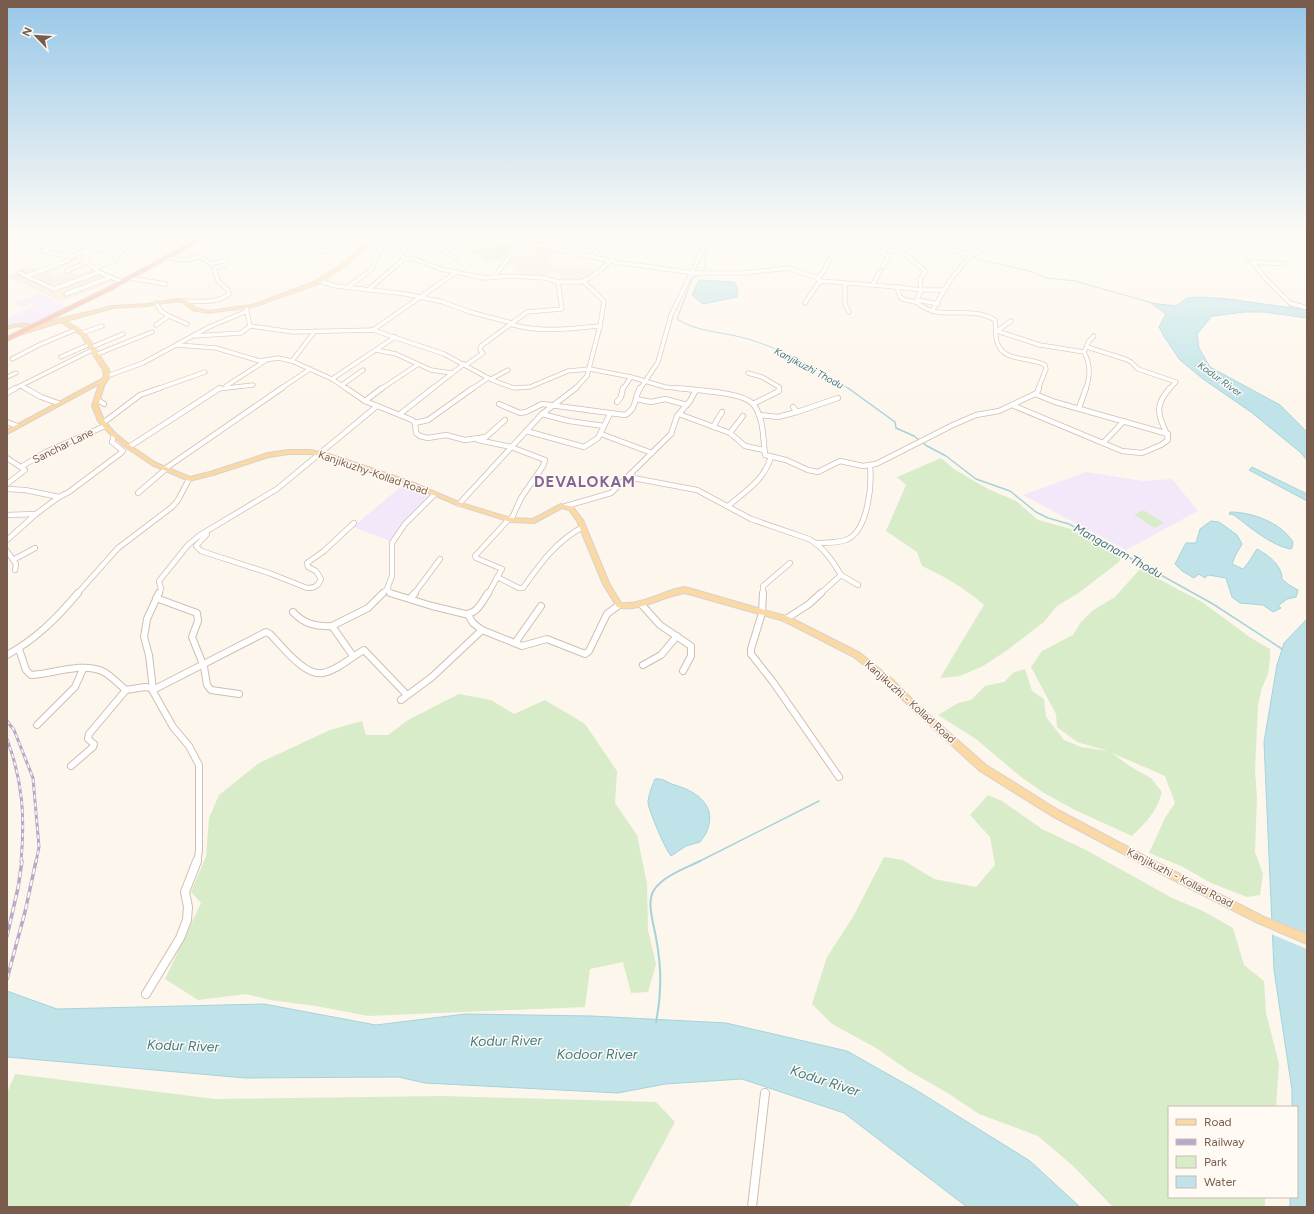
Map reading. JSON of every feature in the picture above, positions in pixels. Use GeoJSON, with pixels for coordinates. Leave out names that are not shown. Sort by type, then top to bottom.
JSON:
{"type":"FeatureCollection","features":[{"type":"Feature","properties":{"kind":"highway"},"geometry":{"type":"LineString","coordinates":[[7,339],[107,290]]}},
{"type":"Feature","properties":{"kind":"highway"},"geometry":{"type":"LineString","coordinates":[[50,319],[61,320]]}},
{"type":"Feature","properties":{"kind":"main road"},"geometry":{"type":"LineString","coordinates":[[16,335],[61,320],[113,307],[156,304],[177,300],[184,301],[199,311],[246,310],[301,290]]}},
{"type":"Feature","properties":{"kind":"main road"},"geometry":{"type":"LineString","coordinates":[[61,320],[80,331],[106,370],[105,378],[95,406],[98,416],[104,424],[114,435],[154,464],[167,468],[189,479]]}},
{"type":"Feature","properties":{"kind":"main road"},"geometry":{"type":"LineString","coordinates":[[7,328],[18,325],[33,327]]}},
{"type":"Feature","properties":{"kind":"main road"},"geometry":{"type":"LineString","coordinates":[[7,432],[105,378]]}},
{"type":"Feature","properties":{"kind":"main road","name":"Kanjikuzhy-Kollad Road"},"geometry":{"type":"LineString","coordinates":[[189,479],[211,474],[248,461],[278,453],[301,452],[321,454],[404,481],[459,504],[510,519],[534,521],[561,506],[566,506]]}},
{"type":"Feature","properties":{"kind":"main road"},"geometry":{"type":"LineString","coordinates":[[566,506],[571,508],[580,520],[606,584],[618,605]]}},
{"type":"Feature","properties":{"kind":"main road","name":"Kanjikuzhi - Kollad Road"},"geometry":{"type":"LineString","coordinates":[[618,605],[625,607],[642,604],[675,590],[685,590],[786,619],[857,655],[889,681],[917,709],[983,768],[1055,812],[1261,920],[1307,939]]}},
{"type":"Feature","properties":{"kind":"street"},"geometry":{"type":"LineString","coordinates":[[66,294],[78,290]]}},
{"type":"Feature","properties":{"kind":"street"},"geometry":{"type":"LineString","coordinates":[[184,301],[210,301],[226,296],[229,294],[228,290]]}},
{"type":"Feature","properties":{"kind":"street"},"geometry":{"type":"LineString","coordinates":[[368,290],[403,293],[443,302],[470,312],[528,329],[600,326]]}},
{"type":"Feature","properties":{"kind":"street"},"geometry":{"type":"LineString","coordinates":[[373,330],[430,290]]}},
{"type":"Feature","properties":{"kind":"street"},"geometry":{"type":"LineString","coordinates":[[400,414],[452,373],[483,353],[480,350],[481,346],[527,312],[562,309],[559,290]]}},
{"type":"Feature","properties":{"kind":"street"},"geometry":{"type":"LineString","coordinates":[[459,504],[542,414],[578,386],[587,376],[600,326],[603,299],[593,290]]}},
{"type":"Feature","properties":{"kind":"street"},"geometry":{"type":"LineString","coordinates":[[499,404],[520,413],[526,412],[542,404],[627,415],[634,405],[637,392],[658,362],[671,315],[684,290]]}},
{"type":"Feature","properties":{"kind":"street"},"geometry":{"type":"LineString","coordinates":[[805,303],[813,290]]}},
{"type":"Feature","properties":{"kind":"street"},"geometry":{"type":"LineString","coordinates":[[845,290],[845,304],[849,312]]}},
{"type":"Feature","properties":{"kind":"street"},"geometry":{"type":"LineString","coordinates":[[897,290],[896,293],[900,298],[938,304]]}},
{"type":"Feature","properties":{"kind":"street"},"geometry":{"type":"LineString","coordinates":[[916,301],[920,290],[945,290],[938,304],[932,311]]}},
{"type":"Feature","properties":{"kind":"street"},"geometry":{"type":"LineString","coordinates":[[1277,290],[1293,306],[1307,308]]}},
{"type":"Feature","properties":{"kind":"street"},"geometry":{"type":"LineString","coordinates":[[192,336],[241,333],[250,326],[293,332],[373,330],[444,354],[510,387],[523,388],[562,373],[580,369],[590,369],[631,377],[665,387],[729,394],[749,400],[753,404],[762,424],[765,455],[786,460],[817,472],[840,461],[870,466],[890,458],[915,444],[976,415],[999,412],[1035,394],[1040,388],[1046,369],[1045,365],[1031,358],[1011,356],[1004,353],[998,346],[995,320],[986,315],[970,312],[952,314],[932,311],[922,308],[916,301]]}},
{"type":"Feature","properties":{"kind":"street"},"geometry":{"type":"LineString","coordinates":[[156,304],[161,312],[187,324]]}},
{"type":"Feature","properties":{"kind":"street"},"geometry":{"type":"LineString","coordinates":[[105,378],[143,363],[177,346],[192,336],[246,310],[250,326]]}},
{"type":"Feature","properties":{"kind":"street"},"geometry":{"type":"LineString","coordinates":[[156,325],[169,316]]}},
{"type":"Feature","properties":{"kind":"street"},"geometry":{"type":"LineString","coordinates":[[997,331],[1011,321]]}},
{"type":"Feature","properties":{"kind":"street"},"geometry":{"type":"LineString","coordinates":[[12,359],[39,345],[80,331],[102,326]]}},
{"type":"Feature","properties":{"kind":"street"},"geometry":{"type":"LineString","coordinates":[[292,361],[315,331]]}},
{"type":"Feature","properties":{"kind":"street"},"geometry":{"type":"LineString","coordinates":[[997,331],[1040,346],[1084,352]]}},
{"type":"Feature","properties":{"kind":"street"},"geometry":{"type":"LineString","coordinates":[[61,357],[152,332]]}},
{"type":"Feature","properties":{"kind":"street"},"geometry":{"type":"LineString","coordinates":[[7,393],[123,334]]}},
{"type":"Feature","properties":{"kind":"street"},"geometry":{"type":"LineString","coordinates":[[1084,352],[1089,341],[1094,336]]}},
{"type":"Feature","properties":{"kind":"street"},"geometry":{"type":"LineString","coordinates":[[332,379],[395,338]]}},
{"type":"Feature","properties":{"kind":"street"},"geometry":{"type":"LineString","coordinates":[[177,346],[216,348],[265,361]]}},
{"type":"Feature","properties":{"kind":"street"},"geometry":{"type":"LineString","coordinates":[[1012,405],[1104,442],[1122,451],[1142,453],[1161,445],[1168,440],[1168,434],[1160,418],[1158,410],[1159,401],[1176,382],[1138,369],[1131,362],[1125,359],[1087,348]]}},
{"type":"Feature","properties":{"kind":"street"},"geometry":{"type":"LineString","coordinates":[[376,350],[396,354],[417,365],[431,370],[452,373]]}},
{"type":"Feature","properties":{"kind":"street"},"geometry":{"type":"LineString","coordinates":[[1079,408],[1088,384],[1090,370],[1084,352]]}},
{"type":"Feature","properties":{"kind":"street"},"geometry":{"type":"LineString","coordinates":[[130,447],[213,392],[265,361],[278,358],[292,361],[332,379],[365,401],[412,420],[415,423],[416,433],[424,437],[446,435],[465,440],[486,437],[505,420]]}},
{"type":"Feature","properties":{"kind":"street"},"geometry":{"type":"LineString","coordinates":[[365,401],[378,390],[417,365]]}},
{"type":"Feature","properties":{"kind":"street"},"geometry":{"type":"LineString","coordinates":[[138,493],[167,468],[310,369]]}},
{"type":"Feature","properties":{"kind":"street"},"geometry":{"type":"LineString","coordinates":[[342,385],[363,370]]}},
{"type":"Feature","properties":{"kind":"street"},"geometry":{"type":"LineString","coordinates":[[415,423],[428,420],[490,378],[508,370]]}},
{"type":"Feature","properties":{"kind":"street","name":"Sanchar Lane"},"geometry":{"type":"LineString","coordinates":[[21,467],[46,452],[104,424],[140,395],[205,372]]}},
{"type":"Feature","properties":{"kind":"street"},"geometry":{"type":"LineString","coordinates":[[7,377],[16,373]]}},
{"type":"Feature","properties":{"kind":"street"},"geometry":{"type":"LineString","coordinates":[[748,373],[762,377],[779,387],[779,391],[753,404]]}},
{"type":"Feature","properties":{"kind":"street"},"geometry":{"type":"LineString","coordinates":[[617,402],[631,377]]}},
{"type":"Feature","properties":{"kind":"street"},"geometry":{"type":"LineString","coordinates":[[225,386],[253,385]]}},
{"type":"Feature","properties":{"kind":"street"},"geometry":{"type":"LineString","coordinates":[[21,386],[41,397],[58,403]]}},
{"type":"Feature","properties":{"kind":"street"},"geometry":{"type":"LineString","coordinates":[[566,506],[611,493],[671,434],[679,414],[691,401],[696,390]]}},
{"type":"Feature","properties":{"kind":"street"},"geometry":{"type":"LineString","coordinates":[[1035,394],[1055,402],[1168,434]]}},
{"type":"Feature","properties":{"kind":"street"},"geometry":{"type":"LineString","coordinates":[[636,399],[651,402],[665,398],[687,405]]}},
{"type":"Feature","properties":{"kind":"street"},"geometry":{"type":"LineString","coordinates":[[759,415],[778,417],[838,398]]}},
{"type":"Feature","properties":{"kind":"street"},"geometry":{"type":"LineString","coordinates":[[98,400],[104,404]]}},
{"type":"Feature","properties":{"kind":"street"},"geometry":{"type":"LineString","coordinates":[[146,994],[180,938],[187,920],[188,907],[185,892],[195,869],[199,851],[199,765],[189,746],[173,727],[153,690],[149,655],[144,637],[147,619],[161,589],[159,581],[188,545],[200,535],[278,488],[378,406]]}},
{"type":"Feature","properties":{"kind":"street"},"geometry":{"type":"LineString","coordinates":[[793,407],[797,412]]}},
{"type":"Feature","properties":{"kind":"street"},"geometry":{"type":"LineString","coordinates":[[713,427],[722,412]]}},
{"type":"Feature","properties":{"kind":"street"},"geometry":{"type":"LineString","coordinates":[[542,414],[569,421],[604,426]]}},
{"type":"Feature","properties":{"kind":"street"},"geometry":{"type":"LineString","coordinates":[[526,431],[584,448],[591,445],[601,434],[610,414]]}},
{"type":"Feature","properties":{"kind":"street"},"geometry":{"type":"LineString","coordinates":[[679,414],[730,433],[731,436],[745,446],[764,450]]}},
{"type":"Feature","properties":{"kind":"street"},"geometry":{"type":"LineString","coordinates":[[730,433],[743,416]]}},
{"type":"Feature","properties":{"kind":"street"},"geometry":{"type":"LineString","coordinates":[[1104,442],[1124,421]]}},
{"type":"Feature","properties":{"kind":"street"},"geometry":{"type":"LineString","coordinates":[[7,422],[17,426]]}},
{"type":"Feature","properties":{"kind":"street"},"geometry":{"type":"LineString","coordinates":[[601,434],[652,453]]}},
{"type":"Feature","properties":{"kind":"street"},"geometry":{"type":"LineString","coordinates":[[8,537],[36,514],[59,497],[70,492],[121,453],[123,451],[112,442],[114,435]]}},
{"type":"Feature","properties":{"kind":"street"},"geometry":{"type":"LineString","coordinates":[[387,589],[390,592],[441,609],[468,615],[472,614],[480,606],[497,577],[502,568],[475,557],[491,536],[510,519],[521,498],[545,462],[543,458],[511,447],[472,439]]}},
{"type":"Feature","properties":{"kind":"street"},"geometry":{"type":"LineString","coordinates":[[728,506],[760,478],[768,468],[771,457]]}},
{"type":"Feature","properties":{"kind":"street"},"geometry":{"type":"LineString","coordinates":[[7,458],[25,470],[7,484]]}},
{"type":"Feature","properties":{"kind":"street"},"geometry":{"type":"LineString","coordinates":[[816,543],[841,542],[849,538],[854,533],[864,517],[868,506],[870,466]]}},
{"type":"Feature","properties":{"kind":"street"},"geometry":{"type":"LineString","coordinates":[[628,477],[697,490],[751,519],[816,543],[828,554],[841,575],[858,585]]}},
{"type":"Feature","properties":{"kind":"street"},"geometry":{"type":"LineString","coordinates":[[7,655],[19,649],[39,635],[119,548],[172,507],[178,500],[189,479]]}},
{"type":"Feature","properties":{"kind":"street"},"geometry":{"type":"LineString","coordinates":[[7,489],[25,490],[59,497]]}},
{"type":"Feature","properties":{"kind":"street"},"geometry":{"type":"LineString","coordinates":[[293,612],[298,618],[318,627],[332,626],[368,608],[387,589],[392,576],[391,547],[394,539],[406,524],[435,494]]}},
{"type":"Feature","properties":{"kind":"street"},"geometry":{"type":"LineString","coordinates":[[7,515],[36,514]]}},
{"type":"Feature","properties":{"kind":"street"},"geometry":{"type":"LineString","coordinates":[[216,526],[199,541],[196,546],[198,549],[224,560],[269,573],[307,588],[312,588],[318,585],[321,579],[316,571],[308,567],[306,564],[308,561],[324,551],[354,523]]}},
{"type":"Feature","properties":{"kind":"street"},"geometry":{"type":"LineString","coordinates":[[497,577],[522,589],[533,572],[558,544],[569,534],[583,527]]}},
{"type":"Feature","properties":{"kind":"street"},"geometry":{"type":"LineString","coordinates":[[13,560],[35,548]]}},
{"type":"Feature","properties":{"kind":"street"},"geometry":{"type":"LineString","coordinates":[[7,551],[16,564],[15,570]]}},
{"type":"Feature","properties":{"kind":"street"},"geometry":{"type":"LineString","coordinates":[[410,599],[440,559]]}},
{"type":"Feature","properties":{"kind":"street"},"geometry":{"type":"LineString","coordinates":[[790,563],[764,585],[762,613],[751,649],[751,654],[773,682],[838,777]]}},
{"type":"Feature","properties":{"kind":"street"},"geometry":{"type":"LineString","coordinates":[[786,619],[809,604],[841,575]]}},
{"type":"Feature","properties":{"kind":"street"},"geometry":{"type":"LineString","coordinates":[[156,598],[197,613],[198,621],[192,637],[204,664],[207,676],[207,685],[211,690],[239,694]]}},
{"type":"Feature","properties":{"kind":"street"},"geometry":{"type":"LineString","coordinates":[[642,604],[660,625],[689,644],[692,649],[691,656],[683,671]]}},
{"type":"Feature","properties":{"kind":"street"},"geometry":{"type":"LineString","coordinates":[[468,615],[473,623],[482,630],[515,643],[525,646],[547,639],[582,653],[587,653],[607,614],[618,605]]}},
{"type":"Feature","properties":{"kind":"street"},"geometry":{"type":"LineString","coordinates":[[515,643],[541,606]]}},
{"type":"Feature","properties":{"kind":"street"},"geometry":{"type":"LineString","coordinates":[[332,626],[353,656]]}},
{"type":"Feature","properties":{"kind":"street"},"geometry":{"type":"LineString","coordinates":[[401,700],[432,678],[482,630]]}},
{"type":"Feature","properties":{"kind":"street"},"geometry":{"type":"LineString","coordinates":[[153,690],[266,632],[270,634],[297,661],[315,673],[324,673],[364,650],[407,695]]}},
{"type":"Feature","properties":{"kind":"street"},"geometry":{"type":"LineString","coordinates":[[643,665],[661,655],[677,636]]}},
{"type":"Feature","properties":{"kind":"street"},"geometry":{"type":"LineString","coordinates":[[19,649],[26,670],[31,675],[94,669],[102,671],[126,690]]}},
{"type":"Feature","properties":{"kind":"street"},"geometry":{"type":"LineString","coordinates":[[37,725],[75,687],[83,669]]}},
{"type":"Feature","properties":{"kind":"street"},"geometry":{"type":"LineString","coordinates":[[71,766],[93,747],[94,744],[88,739],[89,734],[126,690],[146,687],[153,690]]}},
{"type":"Feature","properties":{"kind":"street"},"geometry":{"type":"LineString","coordinates":[[752,1207],[765,1093]]}},
{"type":"Feature","properties":{"kind":"shaded area"},"geometry":{"type":"Polygon","coordinates":[[[36,290],[92,290],[60,302],[36,290]]]}},
{"type":"Feature","properties":{"kind":"shaded area"},"geometry":{"type":"Polygon","coordinates":[[[40,293],[68,308],[31,325],[21,324],[7,327],[7,318],[35,305],[32,304],[23,308],[12,304],[40,293]]]}},
{"type":"Feature","properties":{"kind":"shaded area"},"geometry":{"type":"Polygon","coordinates":[[[1086,472],[1143,481],[1172,479],[1198,511],[1126,550],[1023,495],[1086,472]]]}},
{"type":"Feature","properties":{"kind":"shaded area"},"geometry":{"type":"Polygon","coordinates":[[[404,484],[432,493],[390,541],[353,527],[404,484]]]}},
{"type":"Feature","properties":{"kind":"green space"},"geometry":{"type":"Polygon","coordinates":[[[941,458],[954,469],[986,488],[1016,501],[1038,520],[1071,529],[1101,548],[1121,557],[1119,562],[1080,592],[1057,606],[1044,622],[1006,651],[983,666],[960,676],[940,678],[984,605],[954,583],[922,566],[917,552],[886,531],[906,485],[897,477],[941,458]]]}},
{"type":"Feature","properties":{"kind":"green space"},"geometry":{"type":"Polygon","coordinates":[[[1143,510],[1164,523],[1155,528],[1134,515],[1143,510]]]}},
{"type":"Feature","properties":{"kind":"green space"},"geometry":{"type":"Polygon","coordinates":[[[1140,569],[1202,602],[1251,638],[1270,649],[1268,674],[1262,688],[1258,705],[1255,770],[1257,798],[1255,852],[1263,874],[1260,895],[1247,897],[1211,883],[1181,866],[1149,853],[1165,818],[1175,803],[1165,776],[1112,753],[1131,767],[1151,778],[1162,792],[1154,811],[1132,836],[1075,810],[1044,793],[1021,777],[976,739],[938,715],[958,703],[971,700],[985,686],[1004,682],[1014,672],[1025,669],[1032,691],[1044,699],[1046,717],[1064,740],[1081,747],[1108,751],[1077,742],[1057,727],[1056,714],[1031,667],[1042,651],[1073,635],[1081,622],[1092,611],[1115,597],[1140,569]]]}},
{"type":"Feature","properties":{"kind":"green space"},"geometry":{"type":"Polygon","coordinates":[[[459,694],[491,700],[514,714],[545,700],[585,724],[617,771],[615,803],[637,835],[647,883],[648,930],[656,964],[648,992],[631,993],[623,962],[590,969],[585,1007],[368,1016],[316,1006],[270,1000],[246,994],[198,1000],[165,979],[201,903],[191,892],[206,856],[209,818],[219,795],[259,763],[330,730],[362,721],[366,735],[388,735],[408,720],[459,694]]]}},
{"type":"Feature","properties":{"kind":"green space"},"geometry":{"type":"Polygon","coordinates":[[[988,795],[1002,801],[1042,829],[1086,850],[1172,898],[1201,910],[1233,928],[1244,965],[1264,981],[1266,1013],[1279,1064],[1276,1106],[1168,1106],[1168,1198],[1265,1198],[1265,1207],[1113,1207],[1072,1165],[1038,1136],[979,1114],[946,1092],[909,1071],[876,1048],[832,1024],[812,1004],[827,957],[853,917],[884,857],[903,860],[934,879],[976,887],[995,865],[990,837],[970,815],[988,795]]]}},
{"type":"Feature","properties":{"kind":"green space"},"geometry":{"type":"Polygon","coordinates":[[[15,1074],[215,1099],[443,1096],[656,1102],[675,1122],[629,1207],[7,1207],[7,1093],[15,1074]]]}},
{"type":"Feature","properties":{"kind":"water"},"geometry":{"type":"Polygon","coordinates":[[[694,290],[738,290],[737,297],[703,304],[692,295],[694,290]]]}},
{"type":"Feature","properties":{"kind":"water","name":"Kodur River"},"geometry":{"type":"Polygon","coordinates":[[[1199,297],[1228,299],[1307,310],[1307,318],[1264,312],[1245,312],[1212,316],[1197,334],[1199,348],[1210,367],[1280,405],[1307,432],[1307,460],[1300,452],[1251,412],[1203,379],[1180,360],[1165,338],[1159,327],[1166,314],[1151,303],[1176,306],[1187,298],[1199,297]]]}},
{"type":"Feature","properties":{"kind":"water"},"geometry":{"type":"Polygon","coordinates":[[[1252,467],[1307,494],[1307,501],[1249,470],[1252,467]]]}},
{"type":"Feature","properties":{"kind":"water"},"geometry":{"type":"Polygon","coordinates":[[[1230,512],[1257,516],[1274,524],[1288,535],[1293,542],[1292,548],[1282,547],[1268,539],[1234,515],[1229,514],[1230,512]]]}},
{"type":"Feature","properties":{"kind":"water"},"geometry":{"type":"Polygon","coordinates":[[[1211,521],[1219,522],[1237,535],[1242,544],[1232,564],[1243,569],[1257,549],[1274,561],[1280,569],[1282,579],[1298,590],[1296,597],[1287,599],[1278,606],[1281,608],[1273,612],[1263,605],[1240,603],[1232,597],[1226,578],[1208,575],[1205,578],[1199,574],[1194,578],[1182,571],[1175,564],[1186,543],[1196,543],[1200,529],[1211,521]]]}},
{"type":"Feature","properties":{"kind":"water"},"geometry":{"type":"Polygon","coordinates":[[[1307,619],[1307,1207],[1290,1207],[1290,1198],[1298,1198],[1298,1106],[1292,1106],[1292,1090],[1274,970],[1264,742],[1277,665],[1284,643],[1307,619]]]}},
{"type":"Feature","properties":{"kind":"water"},"geometry":{"type":"Polygon","coordinates":[[[655,779],[663,780],[690,791],[702,800],[709,812],[710,820],[707,830],[700,842],[686,846],[671,856],[658,831],[648,803],[649,794],[655,779]]]}},
{"type":"Feature","properties":{"kind":"water","name":"Kodoor River"},"geometry":{"type":"Polygon","coordinates":[[[7,991],[57,1009],[264,1004],[376,1025],[465,1014],[592,1016],[726,1023],[847,1051],[916,1090],[1030,1161],[1080,1207],[967,1207],[844,1113],[742,1079],[665,1084],[618,1093],[425,1083],[398,1077],[245,1078],[7,1057],[7,991]]]}},
{"type":"Feature","properties":{"kind":"pier"},"geometry":{"type":"Polygon","coordinates":[[[1270,922],[1307,937],[1307,949],[1271,934],[1270,922]]]}},
{"type":"Feature","properties":{"kind":"waterway","name":"Kanjikuzhi Thodu"},"geometry":{"type":"LineString","coordinates":[[688,290],[677,319],[693,327],[748,339],[774,348],[825,374],[849,389]]}},
{"type":"Feature","properties":{"kind":"waterway"},"geometry":{"type":"LineString","coordinates":[[1105,290],[1152,303]]}},
{"type":"Feature","properties":{"kind":"waterway"},"geometry":{"type":"LineString","coordinates":[[1282,298],[1292,308]]}},
{"type":"Feature","properties":{"kind":"waterway","name":"Manganam Thodu"},"geometry":{"type":"LineString","coordinates":[[848,388],[895,422],[896,428],[914,436],[927,446],[946,456],[976,479],[1010,491],[1036,512],[1048,518],[1069,524],[1213,604],[1282,649]]}},
{"type":"Feature","properties":{"kind":"waterway"},"geometry":{"type":"LineString","coordinates":[[700,861],[819,801]]}},
{"type":"Feature","properties":{"kind":"waterway"},"geometry":{"type":"LineString","coordinates":[[656,1022],[660,996],[660,972],[658,948],[651,911],[652,894],[658,885],[663,881],[675,873],[700,861]]}},
{"type":"Feature","properties":{"kind":"railway"},"geometry":{"type":"LineString","coordinates":[[7,721],[14,730],[33,778],[39,847],[36,862]]}},
{"type":"Feature","properties":{"kind":"railway"},"geometry":{"type":"LineString","coordinates":[[7,739],[20,785],[22,800],[23,830],[21,862]]}},
{"type":"Feature","properties":{"kind":"railway"},"geometry":{"type":"LineString","coordinates":[[7,936],[18,888],[22,861]]}},
{"type":"Feature","properties":{"kind":"railway"},"geometry":{"type":"LineString","coordinates":[[7,979],[25,912],[36,861]]}},
{"type":"Feature","properties":{"kind":"district","name":"DEVALOKAM"},"geometry":{"type":"Point","coordinates":[585,482]}}]}
